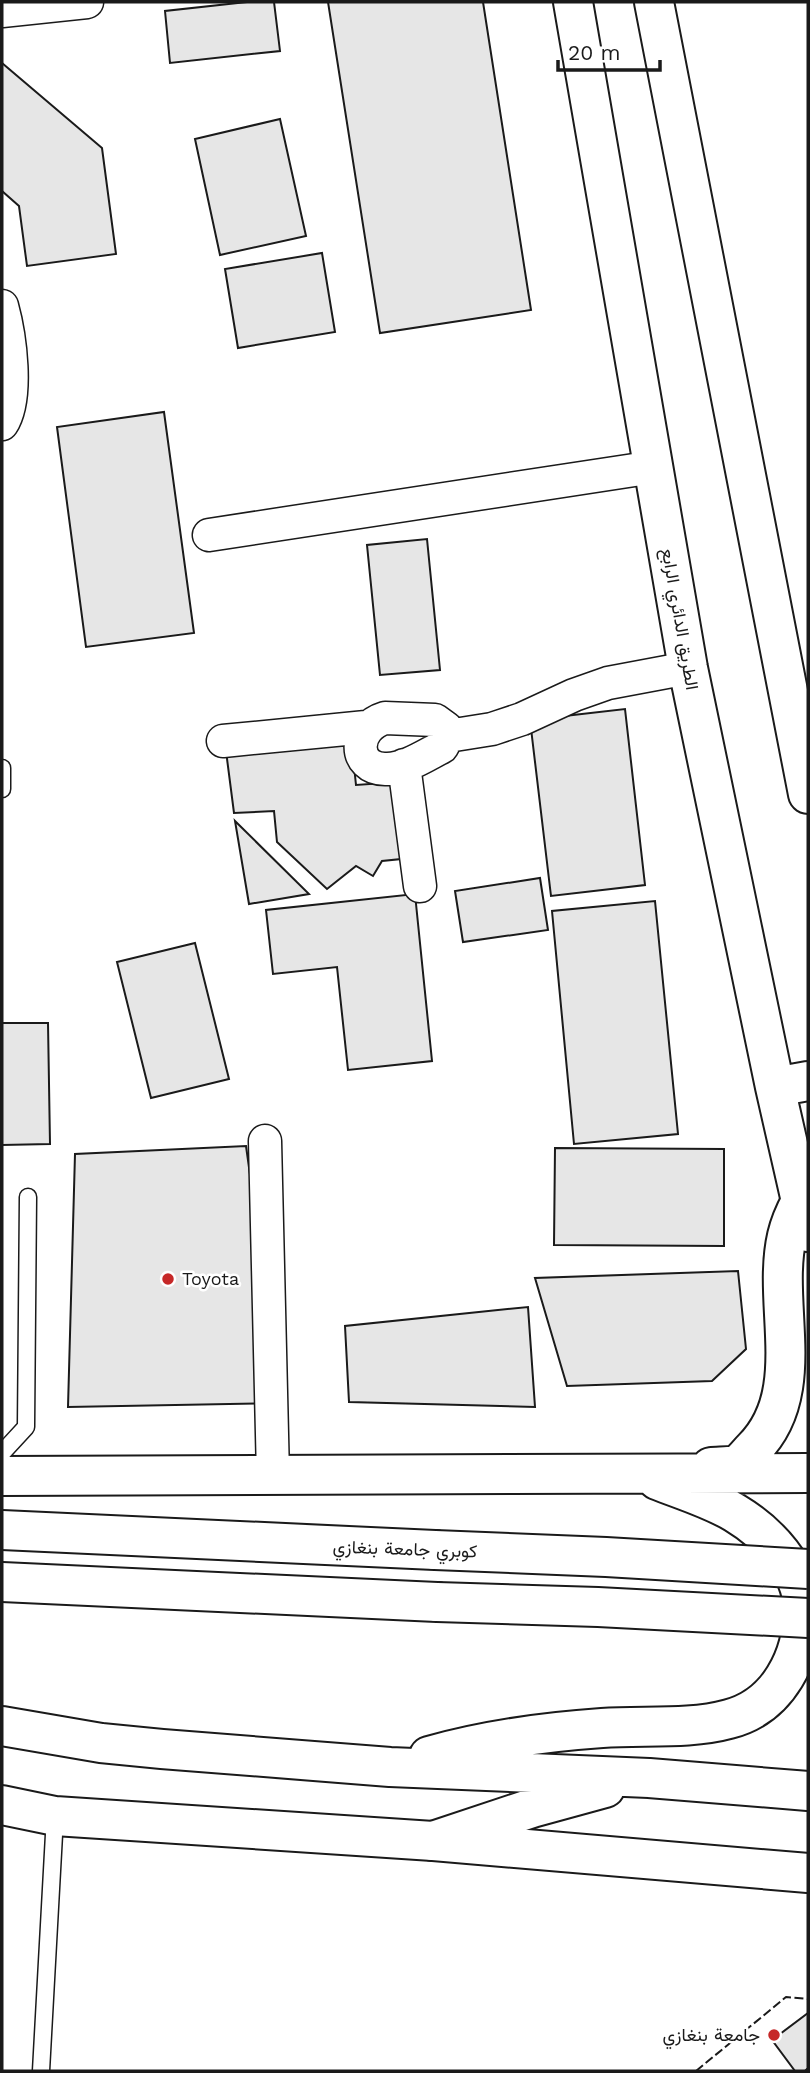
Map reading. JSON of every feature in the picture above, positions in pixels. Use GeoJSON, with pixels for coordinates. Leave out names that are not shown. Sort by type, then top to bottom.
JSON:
{"type":"FeatureCollection","features":[{"type":"Feature","properties":{"kind":"main road","name":"الطريق الدائري الرابع"},"geometry":{"type":"LineString","coordinates":[[573,2],[688,668],[792,1084],[805,1217]]}},
{"type":"Feature","properties":{"kind":"main road"},"geometry":{"type":"LineString","coordinates":[[654,2],[808,794]]}},
{"type":"Feature","properties":{"kind":"main road"},"geometry":{"type":"LineString","coordinates":[[643,1474],[738,1464],[766,1437],[781,1404],[786,1357],[785,1249],[792,1218],[805,1217]]}},
{"type":"Feature","properties":{"kind":"main road"},"geometry":{"type":"LineString","coordinates":[[2,1476],[808,1473]]}},
{"type":"Feature","properties":{"kind":"main road"},"geometry":{"type":"LineString","coordinates":[[390,1768],[466,1747],[551,1732],[702,1724],[731,1719],[758,1705],[780,1685],[795,1660],[803,1631],[802,1601],[794,1573],[777,1548],[734,1512],[643,1474]]}},
{"type":"Feature","properties":{"kind":"main road","name":"كوبري جامعة بنغازي"},"geometry":{"type":"LineString","coordinates":[[2,1530],[606,1557],[808,1569]]}},
{"type":"Feature","properties":{"kind":"main road"},"geometry":{"type":"LineString","coordinates":[[2,1582],[808,1618]]}},
{"type":"Feature","properties":{"kind":"main road"},"geometry":{"type":"LineString","coordinates":[[2,1726],[101,1743],[390,1768],[649,1778],[808,1791]]}},
{"type":"Feature","properties":{"kind":"main road"},"geometry":{"type":"LineString","coordinates":[[433,1840],[532,1808],[649,1778]]}},
{"type":"Feature","properties":{"kind":"main road"},"geometry":{"type":"LineString","coordinates":[[2,1805],[55,1816],[433,1840],[808,1873]]}},
{"type":"Feature","properties":{"kind":"street"},"geometry":{"type":"LineString","coordinates":[[2,11],[87,2]]}},
{"type":"Feature","properties":{"kind":"street"},"geometry":{"type":"LineString","coordinates":[[2,306],[11,358],[8,415],[2,424]]}},
{"type":"Feature","properties":{"kind":"street"},"geometry":{"type":"LineString","coordinates":[[209,535],[654,467]]}},
{"type":"Feature","properties":{"kind":"street"},"geometry":{"type":"LineString","coordinates":[[448,736],[492,729],[608,683],[688,668]]}},
{"type":"Feature","properties":{"kind":"street"},"geometry":{"type":"LineString","coordinates":[[385,718],[435,720],[446,728],[448,736],[442,747],[404,765],[388,770],[378,769],[370,764],[360,747],[361,736],[366,727],[385,718]]}},
{"type":"Feature","properties":{"kind":"street"},"geometry":{"type":"LineString","coordinates":[[223,741],[366,727]]}},
{"type":"Feature","properties":{"kind":"street"},"geometry":{"type":"LineString","coordinates":[[404,765],[420,886]]}},
{"type":"Feature","properties":{"kind":"street"},"geometry":{"type":"LineString","coordinates":[[265,1141],[273,1476]]}},
{"type":"Feature","properties":{"kind":"lane"},"geometry":{"type":"LineString","coordinates":[[2,768],[2,789]]}},
{"type":"Feature","properties":{"kind":"lane"},"geometry":{"type":"LineString","coordinates":[[2,1453],[26,1427],[28,1198]]}},
{"type":"Feature","properties":{"kind":"lane"},"geometry":{"type":"LineString","coordinates":[[41,2071],[55,1816]]}},
{"type":"Feature","properties":{"kind":"building"},"geometry":{"type":"Polygon","coordinates":[[[247,2],[274,2],[280,51],[170,63],[165,11],[247,2]]]}},
{"type":"Feature","properties":{"kind":"building"},"geometry":{"type":"Polygon","coordinates":[[[328,2],[483,2],[531,310],[380,333],[328,2]]]}},
{"type":"Feature","properties":{"kind":"building"},"geometry":{"type":"Polygon","coordinates":[[[2,63],[102,148],[116,254],[27,266],[19,206],[2,191],[2,63]]]}},
{"type":"Feature","properties":{"kind":"building"},"geometry":{"type":"Polygon","coordinates":[[[280,119],[306,236],[220,255],[195,139],[280,119]]]}},
{"type":"Feature","properties":{"kind":"building"},"geometry":{"type":"Polygon","coordinates":[[[322,253],[335,332],[238,348],[225,269],[322,253]]]}},
{"type":"Feature","properties":{"kind":"building"},"geometry":{"type":"Polygon","coordinates":[[[164,412],[194,633],[86,647],[57,427],[164,412]]]}},
{"type":"Feature","properties":{"kind":"building"},"geometry":{"type":"Polygon","coordinates":[[[427,539],[440,670],[380,675],[367,545],[427,539]]]}},
{"type":"Feature","properties":{"kind":"building"},"geometry":{"type":"Polygon","coordinates":[[[625,709],[645,885],[551,896],[530,720],[625,709]]]}},
{"type":"Feature","properties":{"kind":"building"},"geometry":{"type":"Polygon","coordinates":[[[351,737],[356,785],[399,782],[411,858],[382,861],[373,876],[356,866],[327,889],[277,842],[274,811],[234,813],[226,751],[351,737]]]}},
{"type":"Feature","properties":{"kind":"building"},"geometry":{"type":"Polygon","coordinates":[[[235,821],[309,894],[249,904],[235,821]]]}},
{"type":"Feature","properties":{"kind":"building"},"geometry":{"type":"Polygon","coordinates":[[[540,878],[548,930],[463,942],[455,891],[540,878]]]}},
{"type":"Feature","properties":{"kind":"building"},"geometry":{"type":"Polygon","coordinates":[[[415,894],[432,1061],[348,1070],[337,967],[273,974],[266,910],[415,894]]]}},
{"type":"Feature","properties":{"kind":"building"},"geometry":{"type":"Polygon","coordinates":[[[655,901],[678,1134],[574,1144],[552,911],[655,901]]]}},
{"type":"Feature","properties":{"kind":"building"},"geometry":{"type":"Polygon","coordinates":[[[195,943],[229,1079],[151,1098],[117,962],[195,943]]]}},
{"type":"Feature","properties":{"kind":"building"},"geometry":{"type":"Polygon","coordinates":[[[2,1023],[48,1023],[50,1144],[2,1145],[2,1023]]]}},
{"type":"Feature","properties":{"kind":"building","name":"Toyota"},"geometry":{"type":"Polygon","coordinates":[[[246,1146],[282,1403],[68,1407],[75,1154],[246,1146]]]}},
{"type":"Feature","properties":{"kind":"building"},"geometry":{"type":"Polygon","coordinates":[[[555,1148],[724,1149],[724,1246],[554,1245],[555,1148]]]}},
{"type":"Feature","properties":{"kind":"building"},"geometry":{"type":"Polygon","coordinates":[[[738,1271],[746,1349],[712,1381],[567,1386],[535,1278],[738,1271]]]}},
{"type":"Feature","properties":{"kind":"building"},"geometry":{"type":"Polygon","coordinates":[[[528,1307],[535,1407],[349,1402],[345,1326],[528,1307]]]}},
{"type":"Feature","properties":{"kind":"building"},"geometry":{"type":"Polygon","coordinates":[[[808,2013],[808,2068],[805,2071],[795,2071],[772,2040],[808,2013]]]}},
{"type":"Feature","properties":{"kind":"fence"},"geometry":{"type":"LineString","coordinates":[[696,2071],[786,1997],[808,1999]]}},
{"type":"Feature","properties":{"kind":"place","name":"Toyota"},"geometry":{"type":"Point","coordinates":[168,1279]}},
{"type":"Feature","properties":{"kind":"place","name":"جامعة بنغازي"},"geometry":{"type":"Point","coordinates":[774,2035]}}]}
